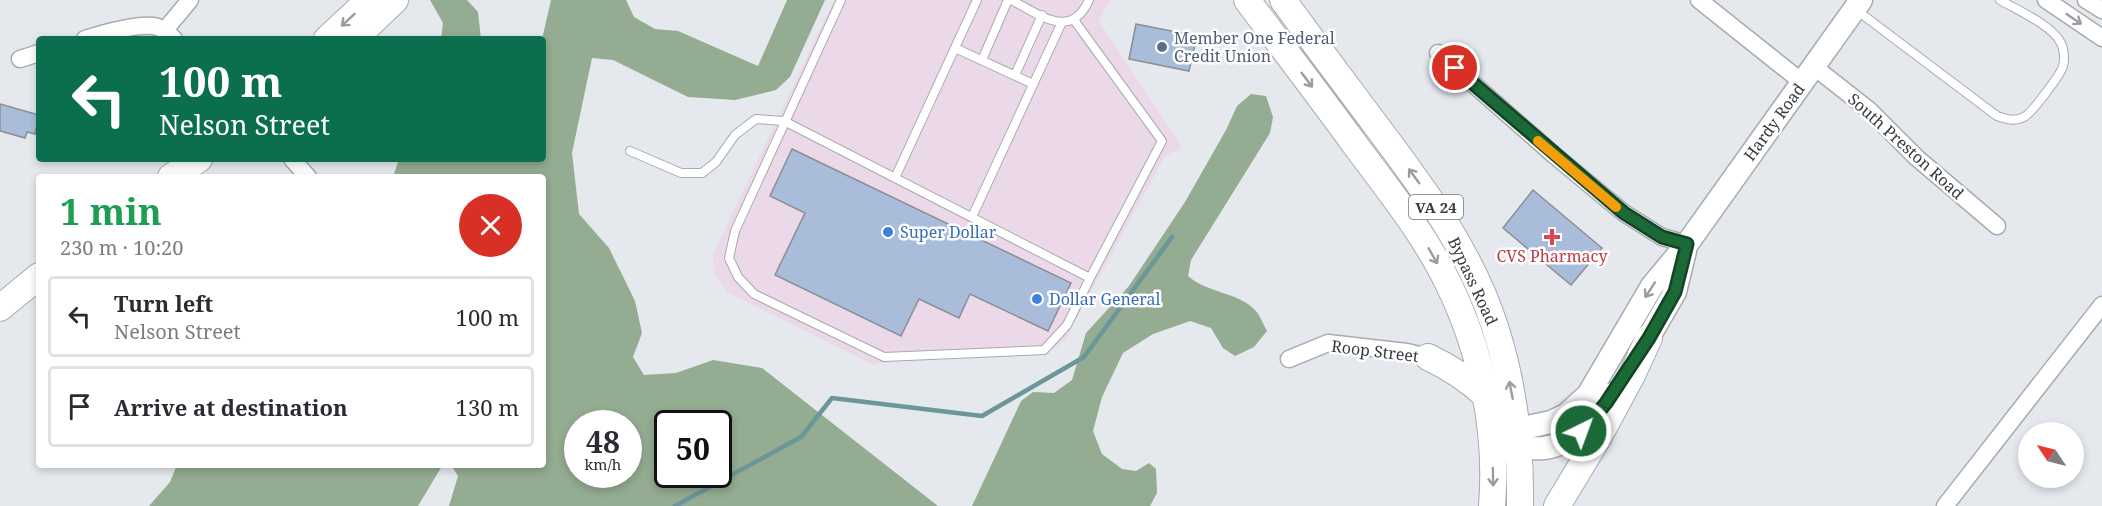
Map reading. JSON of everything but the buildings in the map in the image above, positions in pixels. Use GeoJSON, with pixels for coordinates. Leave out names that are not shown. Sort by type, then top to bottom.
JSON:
{"type":"FeatureCollection","features":[{"type":"Feature","properties":{"kind":"main road"},"geometry":{"type":"LineString","coordinates":[[330,36],[369,0]]}},
{"type":"Feature","properties":{"kind":"main road"},"geometry":{"type":"LineString","coordinates":[[357,36],[395,0]]}},
{"type":"Feature","properties":{"kind":"main road","name":"Bypass Road"},"geometry":{"type":"LineString","coordinates":[[1247,0],[1404,210],[1449,285],[1476,359],[1485,394],[1493,447]]}},
{"type":"Feature","properties":{"kind":"main road","name":"Bypass Road"},"geometry":{"type":"LineString","coordinates":[[1283,0],[1431,201],[1464,254],[1495,326],[1507,366],[1518,438],[1520,506]]}},
{"type":"Feature","properties":{"kind":"main road","name":"Hardy Road"},"geometry":{"type":"LineString","coordinates":[[1493,447],[1566,415],[1588,395],[1652,286],[1687,244],[1858,4]]}},
{"type":"Feature","properties":{"kind":"main road","name":"Hardy Road"},"geometry":{"type":"LineString","coordinates":[[1518,438],[1545,448],[1562,443],[1581,431],[1592,420],[1649,338],[1675,292],[1687,244]]}},
{"type":"Feature","properties":{"kind":"main road"},"geometry":{"type":"LineString","coordinates":[[0,308],[36,278]]}},
{"type":"Feature","properties":{"kind":"main road"},"geometry":{"type":"LineString","coordinates":[[1428,357],[1449,351],[1456,345],[1461,340],[1465,324]]}},
{"type":"Feature","properties":{"kind":"main road"},"geometry":{"type":"LineString","coordinates":[[1557,506],[1604,427],[1649,338]]}},
{"type":"Feature","properties":{"kind":"main road"},"geometry":{"type":"LineString","coordinates":[[1428,357],[1449,367],[1485,394]]}},
{"type":"Feature","properties":{"kind":"main road","name":"VA 24"},"geometry":{"type":"LineString","coordinates":[[1492,506],[1493,447]]}},
{"type":"Feature","properties":{"kind":"street"},"geometry":{"type":"LineString","coordinates":[[98,36],[153,26],[169,35],[190,0]]}},
{"type":"Feature","properties":{"kind":"street","name":"South Preston Road"},"geometry":{"type":"LineString","coordinates":[[1699,0],[1808,74],[1869,110],[1917,158],[1997,226]]}},
{"type":"Feature","properties":{"kind":"street"},"geometry":{"type":"LineString","coordinates":[[2046,0],[2102,38]]}},
{"type":"Feature","properties":{"kind":"street"},"geometry":{"type":"LineString","coordinates":[[2086,0],[2102,10]]}},
{"type":"Feature","properties":{"kind":"street"},"geometry":{"type":"LineString","coordinates":[[1438,53],[1624,213],[1662,237],[1687,244]]}},
{"type":"Feature","properties":{"kind":"street"},"geometry":{"type":"LineString","coordinates":[[20,59],[36,55]]}},
{"type":"Feature","properties":{"kind":"street"},"geometry":{"type":"LineString","coordinates":[[295,162],[305,174]]}},
{"type":"Feature","properties":{"kind":"street"},"geometry":{"type":"LineString","coordinates":[[1945,506],[2102,306]]}},
{"type":"Feature","properties":{"kind":"street","name":"Roop Street"},"geometry":{"type":"LineString","coordinates":[[1289,359],[1328,344],[1407,352],[1428,357]]}},
{"type":"Feature","properties":{"kind":"lane"},"geometry":{"type":"LineString","coordinates":[[841,0],[735,231],[729,258],[738,277],[754,294],[884,357],[1044,350],[1067,326],[1162,141],[1074,20]]}},
{"type":"Feature","properties":{"kind":"lane"},"geometry":{"type":"LineString","coordinates":[[895,178],[977,0]]}},
{"type":"Feature","properties":{"kind":"lane"},"geometry":{"type":"LineString","coordinates":[[981,60],[1009,0],[1055,22],[1074,20],[1085,9],[1089,0]]}},
{"type":"Feature","properties":{"kind":"lane"},"geometry":{"type":"LineString","coordinates":[[1858,4],[1997,116],[2016,120],[2032,111],[2063,67],[2064,56],[2061,43],[2050,30],[2000,0]]}},
{"type":"Feature","properties":{"kind":"lane"},"geometry":{"type":"LineString","coordinates":[[1015,75],[1042,15]]}},
{"type":"Feature","properties":{"kind":"lane"},"geometry":{"type":"LineString","coordinates":[[972,217],[1062,22]]}},
{"type":"Feature","properties":{"kind":"lane"},"geometry":{"type":"LineString","coordinates":[[955,48],[1034,84]]}},
{"type":"Feature","properties":{"kind":"lane"},"geometry":{"type":"LineString","coordinates":[[630,151],[681,173],[702,173],[716,162],[735,135],[756,119],[784,122],[1090,278]]}},
{"type":"Feature","properties":{"kind":"shaded area"},"geometry":{"type":"Polygon","coordinates":[[[834,0],[1110,0],[1099,21],[1182,147],[1165,156],[1065,340],[1047,353],[1025,356],[1003,352],[872,364],[726,292],[714,271],[713,254],[834,0]]]}},
{"type":"Feature","properties":{"kind":"green space"},"geometry":{"type":"Polygon","coordinates":[[[430,0],[467,0],[478,12],[481,36],[441,36],[443,23],[430,0]]]}},
{"type":"Feature","properties":{"kind":"green space"},"geometry":{"type":"Polygon","coordinates":[[[551,0],[626,0],[634,17],[655,29],[678,31],[758,66],[787,0],[825,0],[790,77],[776,90],[735,100],[688,97],[613,60],[592,58],[572,153],[579,214],[609,248],[635,301],[642,333],[633,357],[644,375],[676,373],[713,360],[762,368],[938,506],[449,506],[458,476],[453,468],[546,468],[546,174],[394,174],[398,162],[546,162],[546,36],[543,36],[551,0]]]}},
{"type":"Feature","properties":{"kind":"green space"},"geometry":{"type":"Polygon","coordinates":[[[1251,94],[1266,96],[1273,117],[1270,133],[1191,260],[1188,276],[1204,286],[1248,304],[1257,312],[1267,331],[1254,347],[1235,356],[1223,348],[1211,328],[1190,321],[1153,334],[1123,353],[1102,397],[1093,431],[1102,454],[1122,469],[1136,471],[1149,463],[1156,469],[1157,493],[1150,506],[972,506],[1021,401],[1033,392],[1054,393],[1072,380],[1086,333],[1129,286],[1185,202],[1237,106],[1251,94]]]}},
{"type":"Feature","properties":{"kind":"green space"},"geometry":{"type":"Polygon","coordinates":[[[176,468],[441,468],[418,506],[149,506],[170,482],[176,468]]]}},
{"type":"Feature","properties":{"kind":"waterway"},"geometry":{"type":"LineString","coordinates":[[675,506],[801,437],[832,398],[982,416],[1084,357],[1172,237]]}},
{"type":"Feature","properties":{"kind":"slow traffic"},"geometry":{"type":"LineString","coordinates":[[1538,141],[1616,207]]}},
{"type":"Feature","properties":{"kind":"place","name":"Member One Federal Credit Union"},"geometry":{"type":"Point","coordinates":[1162,47]}},
{"type":"Feature","properties":{"kind":"place","name":"Super Dollar"},"geometry":{"type":"Point","coordinates":[888,232]}},
{"type":"Feature","properties":{"kind":"place","name":"CVS Pharmacy"},"geometry":{"type":"Point","coordinates":[1552,237]}},
{"type":"Feature","properties":{"kind":"place","name":"Dollar General"},"geometry":{"type":"Point","coordinates":[1037,299]}},
{"type":"Feature","properties":{"kind":"route"},"geometry":{"type":"LineString","coordinates":[[1455,68],[1624,213],[1662,237],[1687,244],[1675,292],[1649,338],[1606,403],[1581,431]]}}]}
